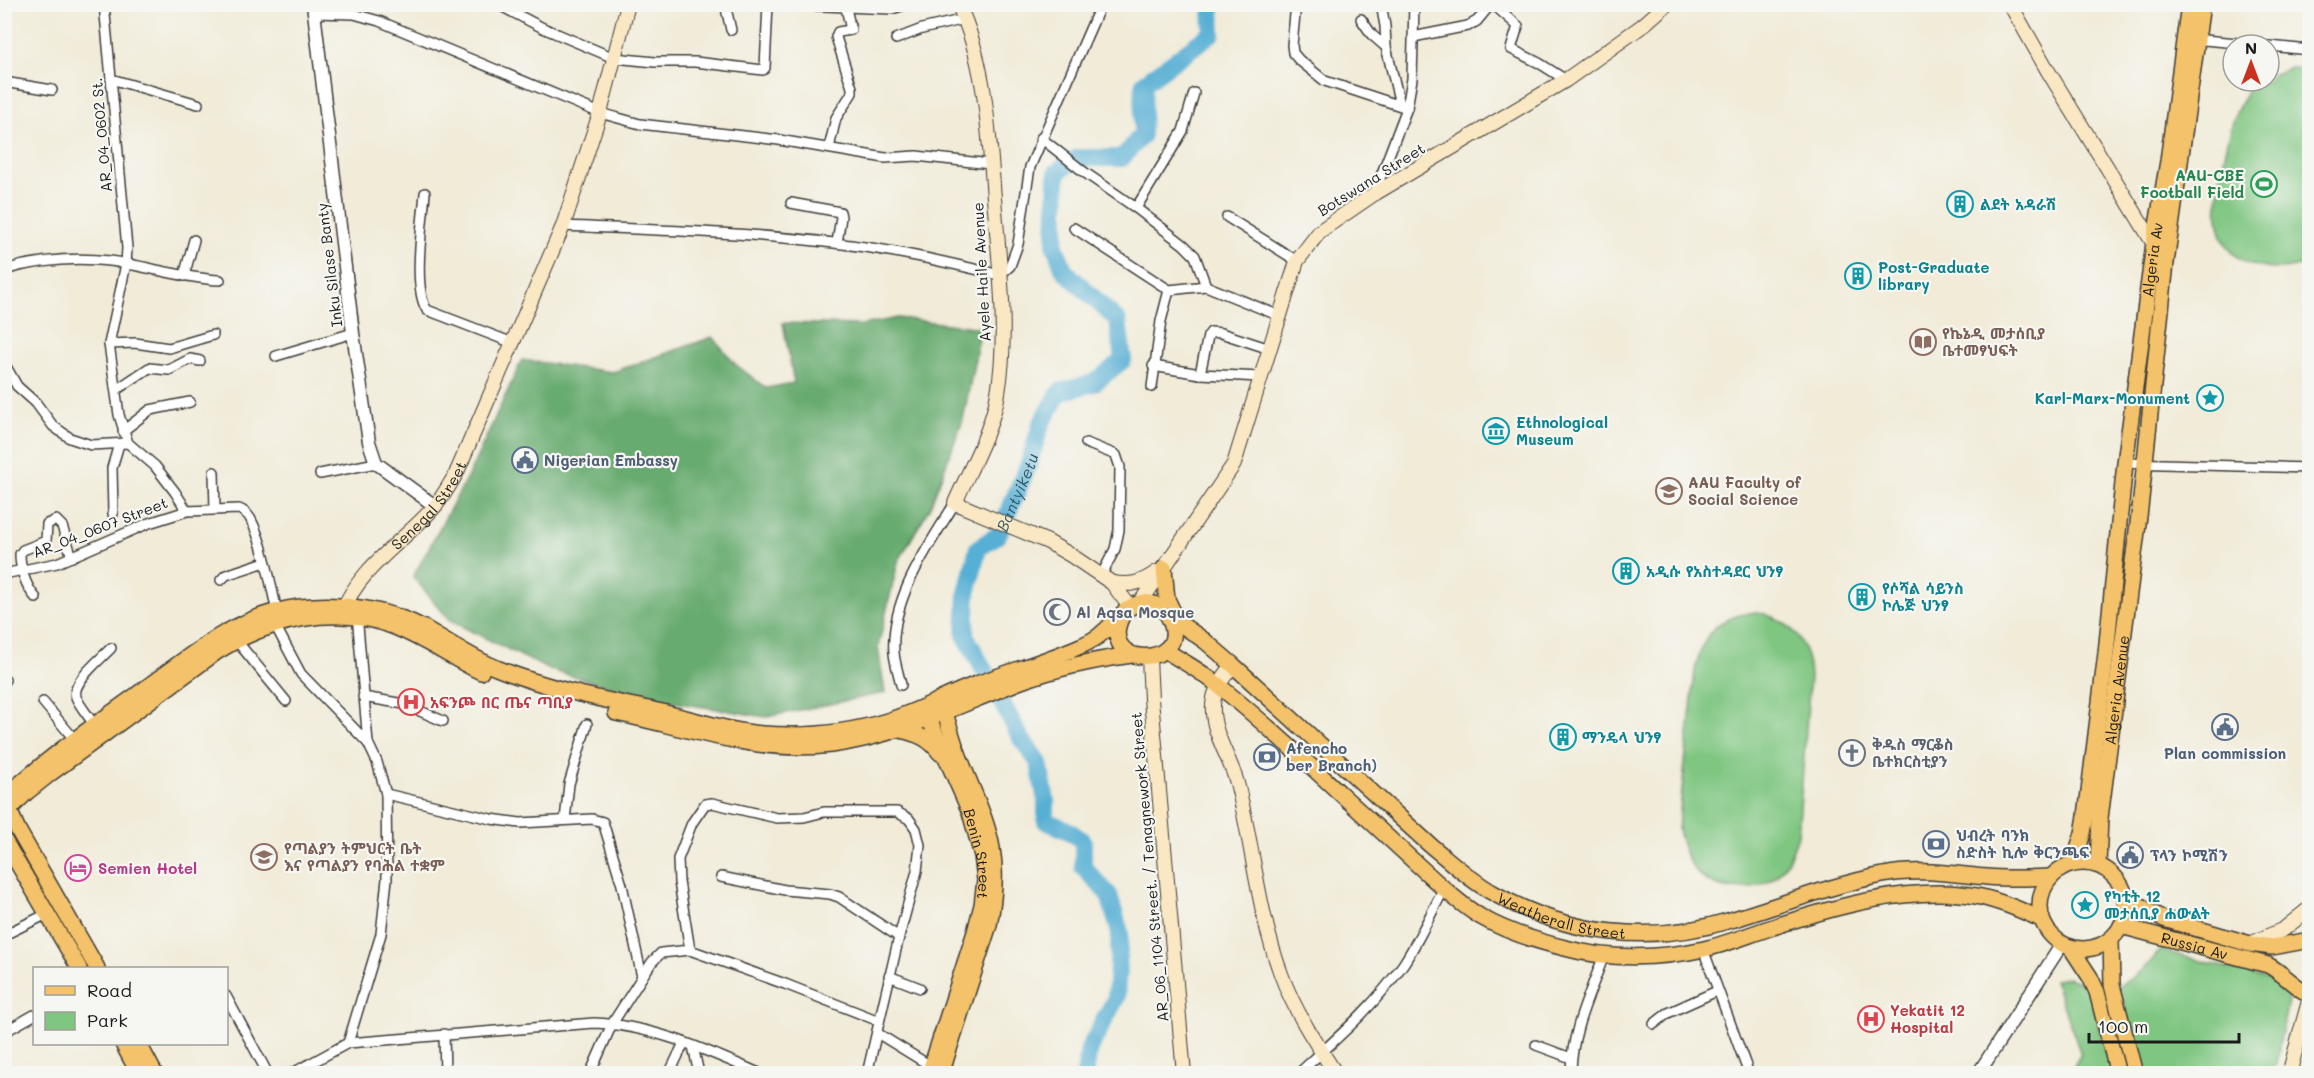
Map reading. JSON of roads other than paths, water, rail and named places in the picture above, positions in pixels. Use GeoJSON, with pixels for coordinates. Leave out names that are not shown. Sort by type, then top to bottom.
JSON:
{"type":"FeatureCollection","features":[{"type":"Feature","properties":{"kind":"main road","name":"Senegal Street"},"geometry":{"type":"LineString","coordinates":[[350,612],[357,583],[435,506],[456,474],[563,226],[600,113],[628,4]]}},
{"type":"Feature","properties":{"kind":"main road","name":"Ayele Haile Avenue"},"geometry":{"type":"LineString","coordinates":[[955,503],[993,414],[1001,362],[1000,275],[983,88],[976,51],[958,4]]}},
{"type":"Feature","properties":{"kind":"main road","name":"Botswana Street"},"geometry":{"type":"LineString","coordinates":[[1131,608],[1164,568],[1234,464],[1298,261],[1320,231],[1374,194],[1566,80],[1642,26],[1667,4]]}},
{"type":"Feature","properties":{"kind":"main road"},"geometry":{"type":"LineString","coordinates":[[2010,4],[2166,263]]}},
{"type":"Feature","properties":{"kind":"main road","name":"Algeria Av"},"geometry":{"type":"LineString","coordinates":[[2139,516],[2191,39],[2189,4]]}},
{"type":"Feature","properties":{"kind":"main road","name":"Algeria Av"},"geometry":{"type":"LineString","coordinates":[[2120,516],[2154,243],[2191,39],[2202,4]]}},
{"type":"Feature","properties":{"kind":"main road"},"geometry":{"type":"LineString","coordinates":[[955,503],[1048,543],[1107,579],[1127,585],[1137,584],[1164,568],[1167,598],[1174,620],[1173,633],[1165,650],[1149,658],[1132,655],[1088,661],[1020,675]]}},
{"type":"Feature","properties":{"kind":"main road","name":"Algeria Avenue"},"geometry":{"type":"LineString","coordinates":[[2073,864],[2083,833],[2120,516]]}},
{"type":"Feature","properties":{"kind":"main road","name":"Algeria Avenue"},"geometry":{"type":"LineString","coordinates":[[2098,865],[2100,818],[2139,516]]}},
{"type":"Feature","properties":{"kind":"main road"},"geometry":{"type":"LineString","coordinates":[[1107,579],[1131,608]]}},
{"type":"Feature","properties":{"kind":"main road"},"geometry":{"type":"LineString","coordinates":[[96,967],[6,806],[75,740],[227,631],[276,618],[378,611],[405,619],[533,688],[711,736],[763,744],[829,745],[898,730],[927,713],[1020,675],[1100,635],[1131,608],[1157,605],[1174,620]]}},
{"type":"Feature","properties":{"kind":"main road"},"geometry":{"type":"LineString","coordinates":[[1131,608],[1118,622],[1119,641],[1132,655]]}},
{"type":"Feature","properties":{"kind":"main road"},"geometry":{"type":"LineString","coordinates":[[4,787],[20,791],[218,651],[276,618]]}},
{"type":"Feature","properties":{"kind":"main road","name":"Weatherall Street"},"geometry":{"type":"LineString","coordinates":[[1174,620],[1205,641],[1233,665],[1430,845],[1462,871],[1494,893],[1532,913],[1564,923],[1588,930],[1635,935],[1689,931],[1729,921],[1852,882],[1885,875],[1916,872],[1987,877],[2050,877]]}},
{"type":"Feature","properties":{"kind":"main road"},"geometry":{"type":"LineString","coordinates":[[1165,650],[1218,684],[1444,889],[1471,910],[1503,928],[1568,949],[1604,955],[1645,956],[1703,949],[1855,903],[1887,897],[1948,894],[1976,896],[2008,905],[2042,919]]}},
{"type":"Feature","properties":{"kind":"main road","name":"AR_06_1104 Street. / Tenagnework Street"},"geometry":{"type":"LineString","coordinates":[[1149,658],[1153,733],[1184,1074]]}},
{"type":"Feature","properties":{"kind":"main road"},"geometry":{"type":"LineString","coordinates":[[1233,665],[1218,684],[1213,703],[1213,717],[1236,779],[1257,885],[1274,950],[1292,999],[1336,1074]]}},
{"type":"Feature","properties":{"kind":"main road"},"geometry":{"type":"LineString","coordinates":[[533,688],[565,692],[734,730],[763,734],[795,735],[851,729],[927,713]]}},
{"type":"Feature","properties":{"kind":"main road"},"geometry":{"type":"LineString","coordinates":[[956,747],[956,729],[968,698]]}},
{"type":"Feature","properties":{"kind":"main road","name":"Benin Street"},"geometry":{"type":"LineString","coordinates":[[936,1071],[989,925],[994,901],[996,869],[988,826],[956,747],[943,706]]}},
{"type":"Feature","properties":{"kind":"main road","name":"Benin Street"},"geometry":{"type":"LineString","coordinates":[[927,713],[970,812],[982,856],[985,880],[982,905],[936,1071]]}},
{"type":"Feature","properties":{"kind":"main road"},"geometry":{"type":"LineString","coordinates":[[898,730],[920,735],[932,743],[948,762]]}},
{"type":"Feature","properties":{"kind":"main road"},"geometry":{"type":"LineString","coordinates":[[2095,739],[2111,741]]}},
{"type":"Feature","properties":{"kind":"main road"},"geometry":{"type":"LineString","coordinates":[[18,830],[20,791]]}},
{"type":"Feature","properties":{"kind":"main road"},"geometry":{"type":"LineString","coordinates":[[4,840],[49,913],[78,967]]}},
{"type":"Feature","properties":{"kind":"main road"},"geometry":{"type":"LineString","coordinates":[[2067,946],[2085,949],[2099,946],[2111,939],[2121,926],[2126,911],[2125,894],[2115,876],[2098,865],[2073,864],[2060,868],[2050,877],[2042,890],[2039,904],[2042,919],[2049,933],[2067,946],[2090,977],[2097,992],[2118,1074]]}},
{"type":"Feature","properties":{"kind":"main road"},"geometry":{"type":"LineString","coordinates":[[1885,875],[1887,897]]}},
{"type":"Feature","properties":{"kind":"main road","name":"Russia Av"},"geometry":{"type":"LineString","coordinates":[[2125,894],[2146,910],[2164,919],[2250,944],[2272,947],[2310,940]]}},
{"type":"Feature","properties":{"kind":"main road"},"geometry":{"type":"LineString","coordinates":[[2250,944],[2284,929],[2310,908]]}},
{"type":"Feature","properties":{"kind":"main road","name":"Russia Av"},"geometry":{"type":"LineString","coordinates":[[2121,926],[2268,965],[2283,973],[2310,996]]}},
{"type":"Feature","properties":{"kind":"main road"},"geometry":{"type":"LineString","coordinates":[[2111,939],[2112,985],[2135,1074]]}},
{"type":"Feature","properties":{"kind":"main road"},"geometry":{"type":"LineString","coordinates":[[2289,1074],[2310,996]]}},
{"type":"Feature","properties":{"kind":"main road"},"geometry":{"type":"LineString","coordinates":[[124,1045],[139,1074]]}},
{"type":"Feature","properties":{"kind":"main road"},"geometry":{"type":"LineString","coordinates":[[140,1045],[155,1074]]}},
{"type":"Feature","properties":{"kind":"street","name":"AR_04_0602 St."},"geometry":{"type":"LineString","coordinates":[[104,4],[127,248],[126,264],[109,344]]}},
{"type":"Feature","properties":{"kind":"street"},"geometry":{"type":"LineString","coordinates":[[496,4],[543,28],[614,57],[655,62],[695,62],[763,70],[767,44],[768,4]]}},
{"type":"Feature","properties":{"kind":"street"},"geometry":{"type":"LineString","coordinates":[[725,4],[731,30]]}},
{"type":"Feature","properties":{"kind":"street"},"geometry":{"type":"LineString","coordinates":[[778,4],[892,9],[908,4]]}},
{"type":"Feature","properties":{"kind":"street"},"geometry":{"type":"LineString","coordinates":[[563,226],[777,237],[837,243],[923,257],[1000,275],[1010,266],[1014,258],[1030,167],[1101,4]]}},
{"type":"Feature","properties":{"kind":"street"},"geometry":{"type":"LineString","coordinates":[[1296,4],[1292,45],[1293,53],[1299,60],[1325,81],[1403,106]]}},
{"type":"Feature","properties":{"kind":"street"},"geometry":{"type":"LineString","coordinates":[[1381,4],[1386,47],[1403,106]]}},
{"type":"Feature","properties":{"kind":"street"},"geometry":{"type":"LineString","coordinates":[[1374,194],[1412,79],[1414,4]]}},
{"type":"Feature","properties":{"kind":"street"},"geometry":{"type":"LineString","coordinates":[[1413,36],[1468,26],[1477,21],[1492,4],[1518,26],[1511,49],[1566,80]]}},
{"type":"Feature","properties":{"kind":"street"},"geometry":{"type":"LineString","coordinates":[[829,148],[836,118],[852,93],[852,82],[836,36],[838,32],[851,30],[846,8]]}},
{"type":"Feature","properties":{"kind":"street"},"geometry":{"type":"LineString","coordinates":[[313,9],[354,14],[379,21],[600,113],[640,124],[779,140],[885,158],[916,156],[991,164]]}},
{"type":"Feature","properties":{"kind":"street","name":"Inku Silase Banty"},"geometry":{"type":"LineString","coordinates":[[313,9],[365,423],[376,464]]}},
{"type":"Feature","properties":{"kind":"street"},"geometry":{"type":"LineString","coordinates":[[896,39],[922,29],[965,19]]}},
{"type":"Feature","properties":{"kind":"street"},"geometry":{"type":"LineString","coordinates":[[1361,19],[1386,47]]}},
{"type":"Feature","properties":{"kind":"street"},"geometry":{"type":"LineString","coordinates":[[2191,39],[2221,42]]}},
{"type":"Feature","properties":{"kind":"street"},"geometry":{"type":"LineString","coordinates":[[2281,47],[2310,50]]}},
{"type":"Feature","properties":{"kind":"street"},"geometry":{"type":"LineString","coordinates":[[111,80],[198,104]]}},
{"type":"Feature","properties":{"kind":"street"},"geometry":{"type":"LineString","coordinates":[[4,82],[52,90]]}},
{"type":"Feature","properties":{"kind":"street"},"geometry":{"type":"LineString","coordinates":[[1136,208],[1183,131],[1194,93]]}},
{"type":"Feature","properties":{"kind":"street"},"geometry":{"type":"LineString","coordinates":[[1041,138],[1083,172],[1136,208],[1184,245],[1195,256],[1206,286]]}},
{"type":"Feature","properties":{"kind":"street"},"geometry":{"type":"LineString","coordinates":[[425,193],[420,248],[422,302],[427,310],[513,343]]}},
{"type":"Feature","properties":{"kind":"street"},"geometry":{"type":"LineString","coordinates":[[791,203],[840,212],[837,243]]}},
{"type":"Feature","properties":{"kind":"street"},"geometry":{"type":"LineString","coordinates":[[1227,217],[1298,261]]}},
{"type":"Feature","properties":{"kind":"street"},"geometry":{"type":"LineString","coordinates":[[1074,228],[1169,290],[1206,286],[1280,316]]}},
{"type":"Feature","properties":{"kind":"street"},"geometry":{"type":"LineString","coordinates":[[184,276],[194,240]]}},
{"type":"Feature","properties":{"kind":"street"},"geometry":{"type":"LineString","coordinates":[[4,270],[66,259],[126,264],[184,276],[220,280]]}},
{"type":"Feature","properties":{"kind":"street"},"geometry":{"type":"LineString","coordinates":[[1152,387],[1169,290]]}},
{"type":"Feature","properties":{"kind":"street"},"geometry":{"type":"LineString","coordinates":[[1200,374],[1208,336],[1211,332],[1221,333],[1270,349]]}},
{"type":"Feature","properties":{"kind":"street"},"geometry":{"type":"LineString","coordinates":[[276,356],[353,333]]}},
{"type":"Feature","properties":{"kind":"street"},"geometry":{"type":"LineString","coordinates":[[113,514],[112,468],[123,443],[123,431],[109,344],[135,343],[169,348],[213,335]]}},
{"type":"Feature","properties":{"kind":"street"},"geometry":{"type":"LineString","coordinates":[[116,390],[149,368],[169,370],[190,359],[200,361]]}},
{"type":"Feature","properties":{"kind":"street"},"geometry":{"type":"LineString","coordinates":[[4,363],[17,386],[36,403],[53,426],[80,443],[91,445],[123,443],[155,466],[176,492],[187,511]]}},
{"type":"Feature","properties":{"kind":"street"},"geometry":{"type":"LineString","coordinates":[[1154,366],[1200,374],[1261,377]]}},
{"type":"Feature","properties":{"kind":"street"},"geometry":{"type":"LineString","coordinates":[[123,431],[150,410],[190,402]]}},
{"type":"Feature","properties":{"kind":"street"},"geometry":{"type":"LineString","coordinates":[[1086,444],[1116,455],[1120,467],[1118,539],[1107,579]]}},
{"type":"Feature","properties":{"kind":"street"},"geometry":{"type":"LineString","coordinates":[[2125,463],[2310,468]]}},
{"type":"Feature","properties":{"kind":"street"},"geometry":{"type":"LineString","coordinates":[[320,474],[376,464],[435,506]]}},
{"type":"Feature","properties":{"kind":"street"},"geometry":{"type":"LineString","coordinates":[[214,472],[215,509]]}},
{"type":"Feature","properties":{"kind":"street"},"geometry":{"type":"LineString","coordinates":[[901,685],[894,655],[896,621],[912,577],[926,549],[955,503]]}},
{"type":"Feature","properties":{"kind":"street","name":"AR_04_0607 Street"},"geometry":{"type":"LineString","coordinates":[[4,574],[45,567],[149,523],[187,511],[215,509],[239,509],[246,512],[265,562]]}},
{"type":"Feature","properties":{"kind":"street"},"geometry":{"type":"LineString","coordinates":[[22,571],[20,554],[23,550],[46,540],[47,524],[50,521],[56,520],[62,526],[72,557]]}},
{"type":"Feature","properties":{"kind":"street"},"geometry":{"type":"LineString","coordinates":[[220,580],[226,575],[265,562],[276,618],[301,674],[368,743],[377,762],[386,794],[387,879],[381,934],[348,1043]]}},
{"type":"Feature","properties":{"kind":"street","name":"AR_04_0607 Street"},"geometry":{"type":"LineString","coordinates":[[22,571],[28,588],[36,598]]}},
{"type":"Feature","properties":{"kind":"street"},"geometry":{"type":"LineString","coordinates":[[350,612],[368,743]]}},
{"type":"Feature","properties":{"kind":"street"},"geometry":{"type":"LineString","coordinates":[[236,640],[286,701]]}},
{"type":"Feature","properties":{"kind":"street"},"geometry":{"type":"LineString","coordinates":[[94,725],[77,699],[76,688],[80,680],[111,648]]}},
{"type":"Feature","properties":{"kind":"street"},"geometry":{"type":"LineString","coordinates":[[363,697],[404,704],[443,721]]}},
{"type":"Feature","properties":{"kind":"street"},"geometry":{"type":"LineString","coordinates":[[43,702],[75,740]]}},
{"type":"Feature","properties":{"kind":"street"},"geometry":{"type":"LineString","coordinates":[[565,820],[569,784],[587,724]]}},
{"type":"Feature","properties":{"kind":"street"},"geometry":{"type":"LineString","coordinates":[[386,794],[491,819],[520,823],[592,819],[603,822],[622,885],[642,977]]}},
{"type":"Feature","properties":{"kind":"street"},"geometry":{"type":"LineString","coordinates":[[690,950],[679,882],[678,859],[699,809],[705,804],[712,803],[777,818],[804,817],[824,812],[869,811],[897,812],[909,819],[916,830],[920,845],[916,871],[867,1074]]}},
{"type":"Feature","properties":{"kind":"street"},"geometry":{"type":"LineString","coordinates":[[721,877],[785,890],[830,894],[839,897],[899,937]]}},
{"type":"Feature","properties":{"kind":"street"},"geometry":{"type":"LineString","coordinates":[[1298,1074],[1353,1025],[1377,998],[1405,962],[1444,889]]}},
{"type":"Feature","properties":{"kind":"street"},"geometry":{"type":"LineString","coordinates":[[4,935],[49,913]]}},
{"type":"Feature","properties":{"kind":"street"},"geometry":{"type":"LineString","coordinates":[[1978,1074],[2067,946]]}},
{"type":"Feature","properties":{"kind":"street"},"geometry":{"type":"LineString","coordinates":[[1703,949],[1749,1074]]}},
{"type":"Feature","properties":{"kind":"street"},"geometry":{"type":"LineString","coordinates":[[590,1074],[612,1024],[652,962],[661,953],[690,950],[879,1021]]}},
{"type":"Feature","properties":{"kind":"street"},"geometry":{"type":"LineString","coordinates":[[1571,1074],[1571,1058],[1577,1028],[1604,955]]}},
{"type":"Feature","properties":{"kind":"street"},"geometry":{"type":"LineString","coordinates":[[889,976],[920,988]]}},
{"type":"Feature","properties":{"kind":"street"},"geometry":{"type":"LineString","coordinates":[[1654,1024],[1676,1009],[1718,992]]}},
{"type":"Feature","properties":{"kind":"street"},"geometry":{"type":"LineString","coordinates":[[228,1000],[268,1074]]}},
{"type":"Feature","properties":{"kind":"street"},"geometry":{"type":"LineString","coordinates":[[4,1032],[33,1016]]}},
{"type":"Feature","properties":{"kind":"street"},"geometry":{"type":"LineString","coordinates":[[291,1074],[348,1043],[564,1024],[612,1024],[644,1030],[689,1045],[761,1074]]}},
{"type":"Feature","properties":{"kind":"street"},"geometry":{"type":"LineString","coordinates":[[444,1034],[445,1074]]}},
{"type":"Feature","properties":{"kind":"street"},"geometry":{"type":"LineString","coordinates":[[877,1034],[936,1071]]}},
{"type":"Feature","properties":{"kind":"street"},"geometry":{"type":"LineString","coordinates":[[669,1074],[689,1045]]}},
{"type":"Feature","properties":{"kind":"street"},"geometry":{"type":"LineString","coordinates":[[689,1045],[699,1074]]}},
{"type":"Feature","properties":{"kind":"street"},"geometry":{"type":"LineString","coordinates":[[1536,1045],[1571,1058]]}},
{"type":"Feature","properties":{"kind":"waterway","name":"Bantyiketu"},"geometry":{"type":"LineString","coordinates":[[1085,1074],[1089,1049],[1116,998],[1120,933],[1109,895],[1083,867],[1083,841],[1069,831],[1046,821],[1046,801],[1039,763],[1022,740],[965,635],[967,593],[978,548],[998,535],[1029,464],[1041,424],[1060,392],[1094,383],[1123,360],[1118,321],[1064,270],[1055,246],[1057,172],[1078,158],[1122,158],[1142,135],[1144,83],[1212,33],[1211,4]]}},
{"type":"Feature","properties":{"kind":"place","name":"AAU-CBE Football Field"},"geometry":{"type":"Point","coordinates":[2264,184]}},
{"type":"Feature","properties":{"kind":"place","name":"ልደት አዳራሽ"},"geometry":{"type":"Point","coordinates":[1960,204]}},
{"type":"Feature","properties":{"kind":"place","name":"Post-Graduate library"},"geometry":{"type":"Point","coordinates":[1858,276]}},
{"type":"Feature","properties":{"kind":"place","name":"የኬኔዲ መታሰቢያ ቤተመፃህፍት"},"geometry":{"type":"Point","coordinates":[1923,342]}},
{"type":"Feature","properties":{"kind":"place","name":"Karl-Marx-Monument"},"geometry":{"type":"Point","coordinates":[2210,398]}},
{"type":"Feature","properties":{"kind":"place","name":"Ethnological Museum"},"geometry":{"type":"Point","coordinates":[1496,431]}},
{"type":"Feature","properties":{"kind":"place","name":"Nigerian Embassy"},"geometry":{"type":"Point","coordinates":[525,460]}},
{"type":"Feature","properties":{"kind":"place","name":"AAU Faculty of Social Science"},"geometry":{"type":"Point","coordinates":[1669,491]}},
{"type":"Feature","properties":{"kind":"place","name":"አዲሱ የአስተዳደር ህንፃ"},"geometry":{"type":"Point","coordinates":[1626,571]}},
{"type":"Feature","properties":{"kind":"place","name":"የሶሻል ሳይንስ ኮሌጅ ህንፃ"},"geometry":{"type":"Point","coordinates":[1862,597]}},
{"type":"Feature","properties":{"kind":"place","name":"Al Aqsa Mosque"},"geometry":{"type":"Point","coordinates":[1057,612]}},
{"type":"Feature","properties":{"kind":"place","name":"አፍንጮ በር ጤና ጣቢያ"},"geometry":{"type":"Point","coordinates":[411,702]}},
{"type":"Feature","properties":{"kind":"place","name":"Plan commission"},"geometry":{"type":"Point","coordinates":[2225,727]}},
{"type":"Feature","properties":{"kind":"place","name":"ማንዴላ ህንፃ"},"geometry":{"type":"Point","coordinates":[1563,737]}},
{"type":"Feature","properties":{"kind":"place","name":"ቅዱስ ማርቆስ ቤተክርስቲያን"},"geometry":{"type":"Point","coordinates":[1852,753]}},
{"type":"Feature","properties":{"kind":"place","name":"Afencho ber Branch)"},"geometry":{"type":"Point","coordinates":[1267,757]}},
{"type":"Feature","properties":{"kind":"place","name":"ህብረት ባንክ ስድስት ኪሎ ቅርንጫፍ"},"geometry":{"type":"Point","coordinates":[1936,844]}},
{"type":"Feature","properties":{"kind":"place","name":"ፕላን ኮሚሽን"},"geometry":{"type":"Point","coordinates":[2130,855]}},
{"type":"Feature","properties":{"kind":"place","name":"የጣልያን ትምህርት ቤት እና የጣልያን የባሕል ተቋም"},"geometry":{"type":"Point","coordinates":[264,857]}},
{"type":"Feature","properties":{"kind":"place","name":"Semien Hotel"},"geometry":{"type":"Point","coordinates":[78,868]}},
{"type":"Feature","properties":{"kind":"place","name":"የካቲት 12 መታሰቢያ ሐውልት"},"geometry":{"type":"Point","coordinates":[2085,905]}},
{"type":"Feature","properties":{"kind":"place","name":"Yekatit 12 Hospital"},"geometry":{"type":"Point","coordinates":[1871,1019]}}]}
